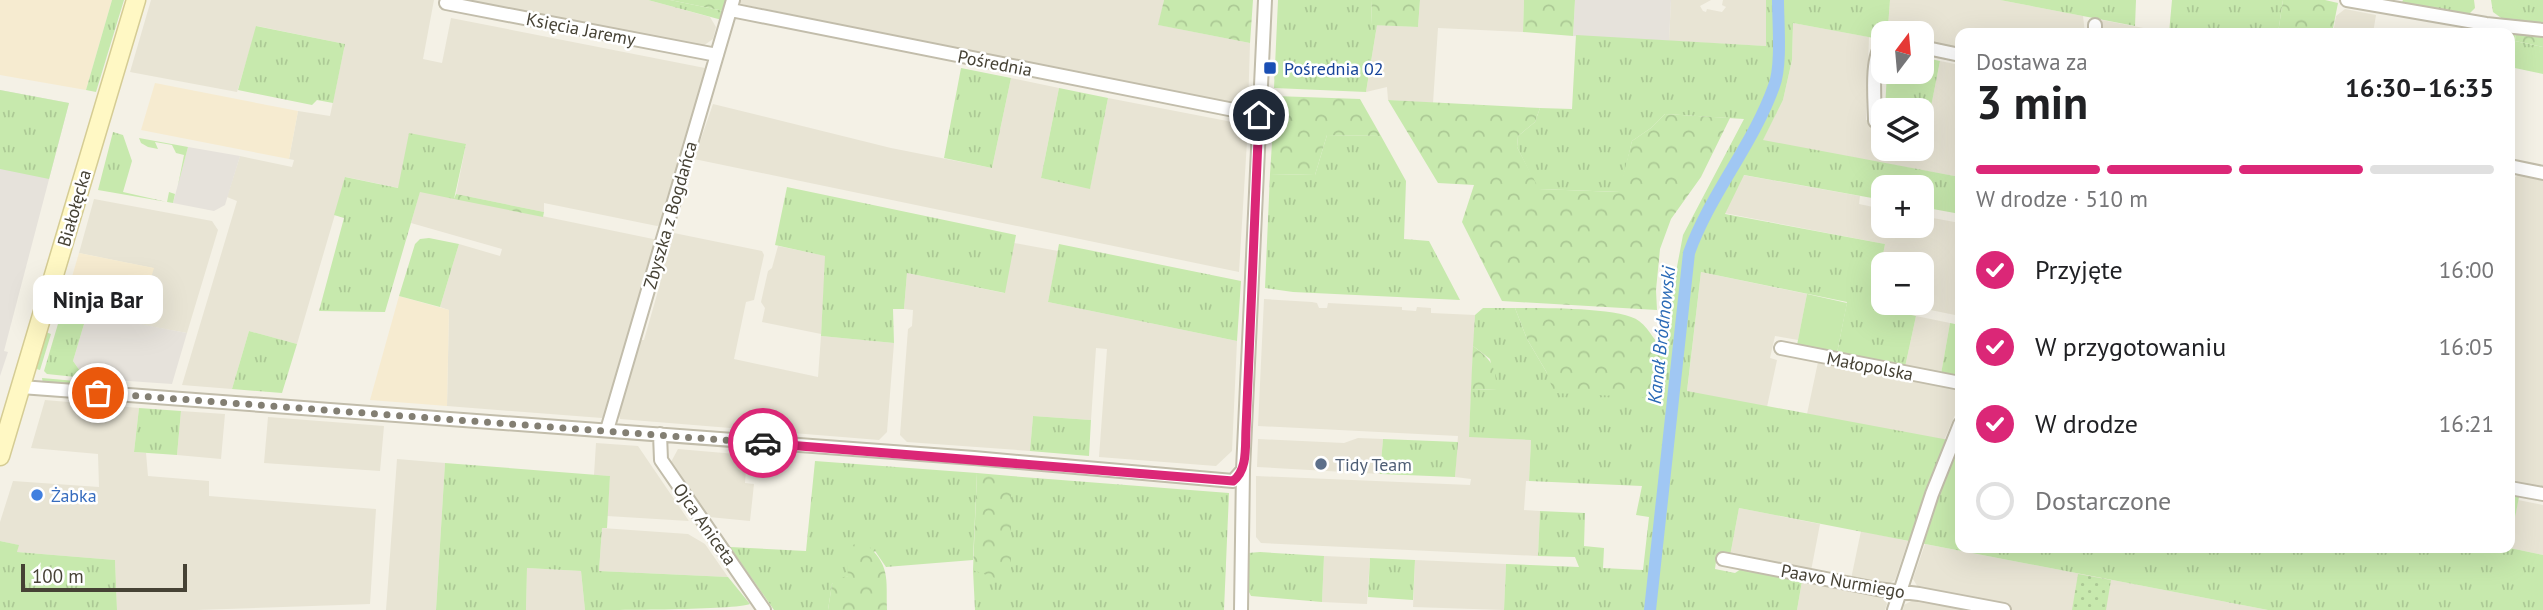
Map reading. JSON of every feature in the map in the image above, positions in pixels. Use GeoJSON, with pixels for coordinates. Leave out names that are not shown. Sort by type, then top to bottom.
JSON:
{"type":"FeatureCollection","features":[{"type":"Feature","properties":{"kind":"street","name":"Białołęcka"},"geometry":{"type":"LineString","coordinates":[[0,456],[136,0]]}},
{"type":"Feature","properties":{"kind":"street"},"geometry":{"type":"LineString","coordinates":[[1241,610],[1243,470],[1265,0]]}},
{"type":"Feature","properties":{"kind":"street"},"geometry":{"type":"LineString","coordinates":[[2347,0],[2479,23],[2543,30]]}},
{"type":"Feature","properties":{"kind":"street","name":"Księcia Jaremy"},"geometry":{"type":"LineString","coordinates":[[446,3],[717,55]]}},
{"type":"Feature","properties":{"kind":"street","name":"Pośrednia"},"geometry":{"type":"LineString","coordinates":[[732,5],[1259,115]]}},
{"type":"Feature","properties":{"kind":"street","name":"Zbyszka z Bogdańca"},"geometry":{"type":"LineString","coordinates":[[607,430],[732,5]]}},
{"type":"Feature","properties":{"kind":"street"},"geometry":{"type":"LineString","coordinates":[[1934,50],[1955,54]]}},
{"type":"Feature","properties":{"kind":"street"},"geometry":{"type":"LineString","coordinates":[[2515,167],[2543,173]]}},
{"type":"Feature","properties":{"kind":"street","name":"Małopolska"},"geometry":{"type":"LineString","coordinates":[[1781,348],[1955,382]]}},
{"type":"Feature","properties":{"kind":"street"},"geometry":{"type":"LineString","coordinates":[[21,387],[660,434],[1233,481],[1243,470]]}},
{"type":"Feature","properties":{"kind":"street","name":"Ojca Aniceta"},"geometry":{"type":"LineString","coordinates":[[660,434],[661,460],[764,610]]}},
{"type":"Feature","properties":{"kind":"street"},"geometry":{"type":"LineString","coordinates":[[1894,610],[1932,494],[1955,436]]}},
{"type":"Feature","properties":{"kind":"street"},"geometry":{"type":"LineString","coordinates":[[2515,489],[2543,494]]}},
{"type":"Feature","properties":{"kind":"street","name":"Paavo Nurmiego"},"geometry":{"type":"LineString","coordinates":[[1723,559],[2004,610]]}},
{"type":"Feature","properties":{"kind":"shaded area"},"geometry":{"type":"Polygon","coordinates":[[[0,0],[112,0],[86,90],[0,75],[0,0]]]}},
{"type":"Feature","properties":{"kind":"shaded area"},"geometry":{"type":"Polygon","coordinates":[[[151,0],[434,0],[423,59],[442,63],[451,18],[705,68],[663,224],[657,226],[544,203],[544,212],[456,194],[466,144],[399,188],[346,177],[297,344],[249,331],[232,389],[182,385],[237,201],[227,197],[240,156],[292,167],[294,160],[289,159],[298,111],[330,116],[345,44],[257,26],[237,92],[130,72],[151,0]]]}},
{"type":"Feature","properties":{"kind":"shaded area"},"geometry":{"type":"Polygon","coordinates":[[[468,0],[648,0],[710,17],[716,27],[713,39],[703,46],[468,0]]]}},
{"type":"Feature","properties":{"kind":"shaded area"},"geometry":{"type":"Polygon","coordinates":[[[736,0],[1164,0],[1159,25],[1250,43],[1248,108],[736,3],[736,0]]]}},
{"type":"Feature","properties":{"kind":"shaded area"},"geometry":{"type":"Polygon","coordinates":[[[1420,0],[1524,0],[1523,32],[1438,28],[1433,103],[1388,100],[1387,87],[1366,92],[1377,25],[1418,27],[1420,0]]]}},
{"type":"Feature","properties":{"kind":"shaded area"},"geometry":{"type":"Polygon","coordinates":[[[1575,0],[1671,0],[1669,41],[1573,36],[1575,0]]]}},
{"type":"Feature","properties":{"kind":"shaded area"},"geometry":{"type":"Polygon","coordinates":[[[1671,0],[1711,0],[1700,6],[1703,11],[1706,12],[1707,9],[1722,12],[1726,7],[1722,5],[1723,0],[1766,0],[1766,46],[1669,41],[1671,0]]]}},
{"type":"Feature","properties":{"kind":"shaded area"},"geometry":{"type":"Polygon","coordinates":[[[1890,0],[2000,0],[2083,16],[2084,28],[1955,28],[1955,47],[1934,43],[1934,21],[1888,21],[1890,0]]]}},
{"type":"Feature","properties":{"kind":"shaded area"},"geometry":{"type":"Polygon","coordinates":[[[2345,9],[2376,15],[2374,28],[2334,28],[2336,16],[2345,9]]]}},
{"type":"Feature","properties":{"kind":"shaded area"},"geometry":{"type":"Polygon","coordinates":[[[2102,20],[2143,28],[2103,28],[2102,20]]]}},
{"type":"Feature","properties":{"kind":"shaded area"},"geometry":{"type":"Polygon","coordinates":[[[1793,23],[1869,37],[1866,120],[1871,121],[1871,161],[1762,141],[1783,100],[1792,60],[1793,23]]]}},
{"type":"Feature","properties":{"kind":"shaded area"},"geometry":{"type":"Polygon","coordinates":[[[1940,61],[1955,64],[1955,176],[1872,161],[1934,161],[1933,98],[1940,61]]]}},
{"type":"Feature","properties":{"kind":"shaded area"},"geometry":{"type":"Polygon","coordinates":[[[1011,78],[1059,88],[1041,178],[1090,188],[1108,98],[1248,125],[1239,272],[694,159],[713,104],[891,148],[992,168],[1011,78]]]}},
{"type":"Feature","properties":{"kind":"shaded area"},"geometry":{"type":"Polygon","coordinates":[[[155,83],[298,111],[289,159],[141,130],[155,83]]]}},
{"type":"Feature","properties":{"kind":"shaded area"},"geometry":{"type":"Polygon","coordinates":[[[0,90],[69,103],[4,351],[8,352],[0,376],[0,90]]]}},
{"type":"Feature","properties":{"kind":"shaded area"},"geometry":{"type":"Polygon","coordinates":[[[188,147],[240,156],[225,205],[214,211],[173,203],[188,147]]]}},
{"type":"Feature","properties":{"kind":"shaded area"},"geometry":{"type":"Polygon","coordinates":[[[2521,173],[2543,177],[2543,488],[2515,482],[2515,177],[2521,173]]]}},
{"type":"Feature","properties":{"kind":"shaded area"},"geometry":{"type":"Polygon","coordinates":[[[1743,175],[1860,196],[1859,204],[1871,206],[1871,238],[1934,238],[1934,218],[1955,222],[1955,315],[1934,311],[1934,252],[1883,252],[1885,244],[1724,213],[1743,175]]]}},
{"type":"Feature","properties":{"kind":"shaded area"},"geometry":{"type":"Polygon","coordinates":[[[420,191],[658,240],[610,406],[602,418],[447,406],[449,310],[440,307],[459,244],[500,256],[502,249],[411,223],[420,191]]]}},
{"type":"Feature","properties":{"kind":"shaded area"},"geometry":{"type":"Polygon","coordinates":[[[94,199],[212,221],[218,230],[187,333],[137,324],[153,268],[79,253],[94,199]]]}},
{"type":"Feature","properties":{"kind":"shaded area"},"geometry":{"type":"Polygon","coordinates":[[[669,232],[762,251],[764,255],[754,300],[746,302],[734,359],[818,377],[821,336],[894,343],[887,432],[879,440],[620,419],[617,409],[638,340],[644,340],[660,284],[654,282],[669,232]]]}},
{"type":"Feature","properties":{"kind":"shaded area"},"geometry":{"type":"Polygon","coordinates":[[[1014,243],[1058,251],[1048,302],[1237,341],[1232,451],[1216,466],[1099,457],[1107,349],[1096,348],[1091,420],[1033,416],[1030,451],[907,442],[900,435],[908,329],[912,326],[913,310],[904,309],[907,273],[1004,293],[1014,243]]]}},
{"type":"Feature","properties":{"kind":"shaded area"},"geometry":{"type":"Polygon","coordinates":[[[778,246],[826,256],[821,334],[762,322],[765,308],[761,302],[768,271],[772,268],[778,246]]]}},
{"type":"Feature","properties":{"kind":"shaded area"},"geometry":{"type":"Polygon","coordinates":[[[79,253],[154,268],[137,324],[63,307],[79,253]]]}},
{"type":"Feature","properties":{"kind":"shaded area"},"geometry":{"type":"Polygon","coordinates":[[[1701,272],[1807,294],[1798,340],[1775,336],[1770,358],[1777,360],[1767,407],[1687,392],[1701,272]]]}},
{"type":"Feature","properties":{"kind":"shaded area"},"geometry":{"type":"Polygon","coordinates":[[[399,296],[449,310],[447,406],[370,400],[399,296]]]}},
{"type":"Feature","properties":{"kind":"shaded area"},"geometry":{"type":"Polygon","coordinates":[[[1264,299],[1312,302],[1317,303],[1319,308],[1327,308],[1328,303],[1402,307],[1402,310],[1416,311],[1417,307],[1431,308],[1431,313],[1475,315],[1469,436],[1531,440],[1524,510],[1540,511],[1538,556],[1261,543],[1256,537],[1256,476],[1470,485],[1471,479],[1455,477],[1458,436],[1258,426],[1264,299]]]}},
{"type":"Feature","properties":{"kind":"shaded area"},"geometry":{"type":"Polygon","coordinates":[[[87,314],[187,333],[172,384],[85,378],[73,361],[87,314]]]}},
{"type":"Feature","properties":{"kind":"shaded area"},"geometry":{"type":"Polygon","coordinates":[[[1916,316],[1950,323],[1941,374],[1905,367],[1916,316]]]}},
{"type":"Feature","properties":{"kind":"shaded area"},"geometry":{"type":"Polygon","coordinates":[[[1818,362],[1955,390],[1955,415],[1944,440],[1807,414],[1818,362]]]}},
{"type":"Feature","properties":{"kind":"shaded area"},"geometry":{"type":"Polygon","coordinates":[[[45,400],[139,408],[134,452],[146,453],[148,476],[209,481],[209,496],[376,509],[370,604],[117,610],[115,560],[17,552],[18,545],[0,541],[0,522],[13,481],[99,487],[98,454],[31,448],[45,400]]]}},
{"type":"Feature","properties":{"kind":"shaded area"},"geometry":{"type":"Polygon","coordinates":[[[181,411],[225,414],[221,459],[177,455],[181,411]]]}},
{"type":"Feature","properties":{"kind":"shaded area"},"geometry":{"type":"Polygon","coordinates":[[[268,417],[384,426],[380,471],[264,463],[268,417]]]}},
{"type":"Feature","properties":{"kind":"shaded area"},"geometry":{"type":"Polygon","coordinates":[[[1358,438],[1383,439],[1380,474],[1257,467],[1258,439],[1344,443],[1358,438]]]}},
{"type":"Feature","properties":{"kind":"shaded area"},"geometry":{"type":"Polygon","coordinates":[[[596,443],[638,446],[689,521],[607,516],[610,476],[594,475],[596,443]]]}},
{"type":"Feature","properties":{"kind":"shaded area"},"geometry":{"type":"Polygon","coordinates":[[[678,449],[747,455],[745,483],[754,484],[750,521],[709,517],[671,462],[678,449]]]}},
{"type":"Feature","properties":{"kind":"shaded area"},"geometry":{"type":"Polygon","coordinates":[[[397,459],[445,463],[436,610],[386,610],[397,459]]]}},
{"type":"Feature","properties":{"kind":"shaded area"},"geometry":{"type":"Polygon","coordinates":[[[2518,500],[2543,505],[2543,555],[2515,549],[2518,500]]]}},
{"type":"Feature","properties":{"kind":"shaded area"},"geometry":{"type":"Polygon","coordinates":[[[1739,508],[1820,524],[1811,571],[1730,556],[1739,508]]]}},
{"type":"Feature","properties":{"kind":"shaded area"},"geometry":{"type":"Polygon","coordinates":[[[602,528],[688,534],[705,544],[728,577],[599,571],[602,528]]]}},
{"type":"Feature","properties":{"kind":"shaded area"},"geometry":{"type":"Polygon","coordinates":[[[1861,531],[1908,541],[1895,580],[1885,586],[1851,579],[1861,531]]]}},
{"type":"Feature","properties":{"kind":"shaded area"},"geometry":{"type":"Polygon","coordinates":[[[1925,544],[1955,550],[1955,553],[1972,553],[2268,610],[1903,610],[1904,605],[1915,599],[1919,589],[1913,579],[1925,544]]]}},
{"type":"Feature","properties":{"kind":"shaded area"},"geometry":{"type":"Polygon","coordinates":[[[1324,556],[1370,558],[1367,604],[1322,602],[1324,556]]]}},
{"type":"Feature","properties":{"kind":"shaded area"},"geometry":{"type":"Polygon","coordinates":[[[1415,560],[1506,564],[1504,610],[1413,607],[1415,560]]]}},
{"type":"Feature","properties":{"kind":"shaded area"},"geometry":{"type":"Polygon","coordinates":[[[527,568],[581,571],[585,610],[526,610],[527,568]]]}},
{"type":"Feature","properties":{"kind":"shaded area"},"geometry":{"type":"Polygon","coordinates":[[[1802,581],[1883,597],[1887,604],[1885,610],[1797,610],[1802,581]]]}},
{"type":"Feature","properties":{"kind":"green space"},"geometry":{"type":"Polygon","coordinates":[[[112,0],[124,0],[96,92],[86,90],[112,0]]]}},
{"type":"Feature","properties":{"kind":"green space"},"geometry":{"type":"Polygon","coordinates":[[[648,0],[670,0],[724,11],[722,20],[648,0]]]}},
{"type":"Feature","properties":{"kind":"green space"},"geometry":{"type":"Polygon","coordinates":[[[670,0],[727,0],[724,11],[670,0]]]}},
{"type":"Feature","properties":{"kind":"green space"},"geometry":{"type":"Polygon","coordinates":[[[1164,0],[1253,0],[1250,43],[1158,25],[1164,0]]]}},
{"type":"Feature","properties":{"kind":"green space"},"geometry":{"type":"Polygon","coordinates":[[[1278,0],[1372,0],[1371,24],[1377,25],[1366,92],[1274,88],[1278,0]]]}},
{"type":"Feature","properties":{"kind":"green space"},"geometry":{"type":"Polygon","coordinates":[[[1372,0],[1420,0],[1418,27],[1371,25],[1372,0]]]}},
{"type":"Feature","properties":{"kind":"green space"},"geometry":{"type":"Polygon","coordinates":[[[1524,0],[1575,0],[1573,36],[1523,32],[1524,0]]]}},
{"type":"Feature","properties":{"kind":"green space"},"geometry":{"type":"Polygon","coordinates":[[[1766,0],[1890,0],[1888,21],[1871,21],[1871,38],[1793,23],[1792,60],[1783,100],[1763,140],[1955,176],[1955,213],[1934,209],[1934,175],[1871,175],[1871,198],[1744,175],[1725,214],[1885,244],[1883,252],[1871,252],[1871,315],[1916,316],[1905,367],[1837,353],[1847,302],[1701,272],[1687,391],[1949,440],[1914,542],[1739,508],[1730,556],[1717,554],[1715,569],[1735,573],[1741,569],[1802,581],[1797,610],[1504,610],[1506,564],[1579,567],[1575,557],[1538,556],[1540,511],[1585,513],[1584,546],[1604,548],[1603,568],[1643,570],[1649,517],[1636,515],[1642,486],[1529,481],[1531,440],[1469,437],[1471,389],[1496,390],[1490,359],[1473,346],[1475,315],[1483,308],[1515,308],[1527,339],[1547,373],[1662,398],[1673,288],[1683,235],[1744,119],[1665,114],[1632,141],[1620,192],[1538,189],[1517,147],[1518,136],[1535,122],[1540,108],[1572,109],[1576,35],[1766,46],[1766,0]]]}},
{"type":"Feature","properties":{"kind":"green space"},"geometry":{"type":"Polygon","coordinates":[[[2000,0],[2136,0],[2135,26],[2000,0]]]}},
{"type":"Feature","properties":{"kind":"green space"},"geometry":{"type":"Polygon","coordinates":[[[2172,0],[2283,0],[2279,28],[2169,28],[2172,0]]]}},
{"type":"Feature","properties":{"kind":"green space"},"geometry":{"type":"Polygon","coordinates":[[[2283,0],[2325,0],[2338,3],[2333,28],[2279,28],[2283,0]]]}},
{"type":"Feature","properties":{"kind":"green space"},"geometry":{"type":"Polygon","coordinates":[[[2474,0],[2475,8],[2468,15],[2402,2],[2474,0]]]}},
{"type":"Feature","properties":{"kind":"green space"},"geometry":{"type":"Polygon","coordinates":[[[2491,0],[2543,0],[2543,25],[2504,20],[2493,12],[2491,0]]]}},
{"type":"Feature","properties":{"kind":"green space"},"geometry":{"type":"Polygon","coordinates":[[[256,26],[345,44],[333,103],[317,100],[312,105],[238,90],[256,26]]]}},
{"type":"Feature","properties":{"kind":"green space"},"geometry":{"type":"Polygon","coordinates":[[[2516,33],[2543,36],[2543,47],[2515,41],[2516,33]]]}},
{"type":"Feature","properties":{"kind":"green space"},"geometry":{"type":"Polygon","coordinates":[[[2515,41],[2543,47],[2543,74],[2515,68],[2515,41]]]}},
{"type":"Feature","properties":{"kind":"green space"},"geometry":{"type":"Polygon","coordinates":[[[1934,60],[1940,61],[1933,98],[1886,98],[1886,84],[1934,84],[1934,60]]]}},
{"type":"Feature","properties":{"kind":"green space"},"geometry":{"type":"Polygon","coordinates":[[[961,68],[1011,78],[992,168],[944,158],[961,68]]]}},
{"type":"Feature","properties":{"kind":"green space"},"geometry":{"type":"Polygon","coordinates":[[[1059,88],[1108,98],[1090,189],[1041,178],[1059,88]]]}},
{"type":"Feature","properties":{"kind":"green space"},"geometry":{"type":"Polygon","coordinates":[[[0,90],[69,103],[49,179],[0,169],[0,90]]]}},
{"type":"Feature","properties":{"kind":"green space"},"geometry":{"type":"Polygon","coordinates":[[[1275,96],[1360,99],[1381,136],[1327,135],[1315,175],[1270,174],[1275,96]]]}},
{"type":"Feature","properties":{"kind":"green space"},"geometry":{"type":"Polygon","coordinates":[[[1388,100],[1540,108],[1535,122],[1518,136],[1517,147],[1539,189],[1619,192],[1632,141],[1665,114],[1730,118],[1701,177],[1671,219],[1660,249],[1657,310],[1502,301],[1462,222],[1474,185],[1438,183],[1388,100]]]}},
{"type":"Feature","properties":{"kind":"green space"},"geometry":{"type":"Polygon","coordinates":[[[113,132],[123,135],[132,161],[123,192],[166,202],[98,190],[113,132]]]}},
{"type":"Feature","properties":{"kind":"green space"},"geometry":{"type":"Polygon","coordinates":[[[409,133],[466,144],[454,199],[420,192],[385,312],[319,311],[344,218],[334,215],[345,177],[398,188],[409,133]]]}},
{"type":"Feature","properties":{"kind":"green space"},"geometry":{"type":"Polygon","coordinates":[[[1327,135],[1381,136],[1406,181],[1404,239],[1429,241],[1460,300],[1293,292],[1265,288],[1270,174],[1315,175],[1327,135]]]}},
{"type":"Feature","properties":{"kind":"green space"},"geometry":{"type":"Polygon","coordinates":[[[139,138],[188,147],[178,185],[184,155],[176,153],[172,145],[155,142],[158,149],[148,147],[141,143],[139,138]]]}},
{"type":"Feature","properties":{"kind":"green space"},"geometry":{"type":"Polygon","coordinates":[[[787,187],[1016,235],[1005,293],[907,273],[904,309],[893,309],[894,343],[821,336],[825,256],[775,245],[787,187]]]}},
{"type":"Feature","properties":{"kind":"green space"},"geometry":{"type":"Polygon","coordinates":[[[169,192],[175,194],[173,203],[167,202],[169,192]]]}},
{"type":"Feature","properties":{"kind":"green space"},"geometry":{"type":"Polygon","coordinates":[[[456,194],[544,212],[543,217],[454,199],[456,194]]]}},
{"type":"Feature","properties":{"kind":"green space"},"geometry":{"type":"Polygon","coordinates":[[[429,238],[459,244],[440,307],[399,296],[415,244],[420,239],[429,238]]]}},
{"type":"Feature","properties":{"kind":"green space"},"geometry":{"type":"Polygon","coordinates":[[[1059,244],[1241,281],[1237,341],[1048,302],[1059,244]]]}},
{"type":"Feature","properties":{"kind":"green space"},"geometry":{"type":"Polygon","coordinates":[[[1807,294],[1847,303],[1837,353],[1797,345],[1807,294]]]}},
{"type":"Feature","properties":{"kind":"green space"},"geometry":{"type":"Polygon","coordinates":[[[63,307],[87,314],[73,361],[85,378],[47,374],[44,371],[63,307]]]}},
{"type":"Feature","properties":{"kind":"green space"},"geometry":{"type":"Polygon","coordinates":[[[1515,308],[1599,311],[1630,316],[1639,321],[1667,352],[1662,398],[1554,393],[1515,308]]]}},
{"type":"Feature","properties":{"kind":"green space"},"geometry":{"type":"Polygon","coordinates":[[[1950,323],[1955,324],[1955,377],[1941,374],[1950,323]]]}},
{"type":"Feature","properties":{"kind":"green space"},"geometry":{"type":"Polygon","coordinates":[[[43,331],[51,334],[40,370],[33,368],[43,331]]]}},
{"type":"Feature","properties":{"kind":"green space"},"geometry":{"type":"Polygon","coordinates":[[[249,331],[297,344],[282,393],[232,389],[249,331]]]}},
{"type":"Feature","properties":{"kind":"green space"},"geometry":{"type":"Polygon","coordinates":[[[1473,346],[1492,365],[1497,390],[1471,389],[1473,346]]]}},
{"type":"Feature","properties":{"kind":"green space"},"geometry":{"type":"Polygon","coordinates":[[[42,378],[109,384],[108,389],[43,384],[42,378]]]}},
{"type":"Feature","properties":{"kind":"green space"},"geometry":{"type":"Polygon","coordinates":[[[139,408],[181,411],[177,455],[134,452],[139,408]]]}},
{"type":"Feature","properties":{"kind":"green space"},"geometry":{"type":"Polygon","coordinates":[[[1033,416],[1091,420],[1089,456],[1030,451],[1033,416]]]}},
{"type":"Feature","properties":{"kind":"green space"},"geometry":{"type":"Polygon","coordinates":[[[1383,439],[1458,442],[1455,477],[1380,474],[1383,439]]]}},
{"type":"Feature","properties":{"kind":"green space"},"geometry":{"type":"Polygon","coordinates":[[[1955,447],[1955,550],[1920,543],[1955,447]]]}},
{"type":"Feature","properties":{"kind":"green space"},"geometry":{"type":"Polygon","coordinates":[[[815,461],[977,473],[973,560],[886,567],[875,551],[848,576],[832,584],[828,610],[774,610],[730,547],[806,551],[815,461]]]}},
{"type":"Feature","properties":{"kind":"green space"},"geometry":{"type":"Polygon","coordinates":[[[445,463],[610,476],[607,528],[602,528],[599,571],[728,577],[750,604],[698,609],[585,610],[581,571],[527,568],[526,610],[436,610],[445,463]]]}},
{"type":"Feature","properties":{"kind":"green space"},"geometry":{"type":"Polygon","coordinates":[[[977,473],[1011,476],[1011,577],[1003,581],[973,570],[977,473]]]}},
{"type":"Feature","properties":{"kind":"green space"},"geometry":{"type":"Polygon","coordinates":[[[1011,476],[1229,493],[1224,610],[975,610],[973,570],[1011,576],[1011,476]]]}},
{"type":"Feature","properties":{"kind":"green space"},"geometry":{"type":"Polygon","coordinates":[[[2515,496],[2519,497],[2515,518],[2515,496]]]}},
{"type":"Feature","properties":{"kind":"green space"},"geometry":{"type":"Polygon","coordinates":[[[0,541],[19,545],[17,552],[115,560],[117,610],[0,610],[0,541]]]}},
{"type":"Feature","properties":{"kind":"green space"},"geometry":{"type":"Polygon","coordinates":[[[864,542],[883,565],[887,610],[828,610],[832,584],[839,578],[848,576],[846,550],[856,543],[864,542]]]}},
{"type":"Feature","properties":{"kind":"green space"},"geometry":{"type":"Polygon","coordinates":[[[2515,549],[2543,555],[2543,610],[2268,610],[1972,553],[2515,553],[2515,549]]]}},
{"type":"Feature","properties":{"kind":"green space"},"geometry":{"type":"Polygon","coordinates":[[[1248,553],[1324,556],[1322,602],[1251,596],[1248,590],[1248,553]]]}},
{"type":"Feature","properties":{"kind":"green space"},"geometry":{"type":"Polygon","coordinates":[[[1370,558],[1415,560],[1413,600],[1368,597],[1370,558]]]}},
{"type":"Feature","properties":{"kind":"green space"},"geometry":{"type":"Polygon","coordinates":[[[2078,574],[2111,580],[2106,610],[2072,610],[2078,574]]]}},
{"type":"Feature","properties":{"kind":"waterway","name":"Kanał Bródnowski"},"geometry":{"type":"LineString","coordinates":[[1650,610],[1689,253],[1708,210],[1755,129],[1774,86],[1779,56],[1778,0]]}},
{"type":"Feature","properties":{"kind":"way so far"},"geometry":{"type":"LineString","coordinates":[[98,393],[763,443]]}},
{"type":"Feature","properties":{"kind":"place","name":"Pośrednia 02"},"geometry":{"type":"Point","coordinates":[1270,68]}},
{"type":"Feature","properties":{"kind":"place","name":"Ninja Bar"},"geometry":{"type":"Point","coordinates":[98,393]}},
{"type":"Feature","properties":{"kind":"place","name":"Tidy Team"},"geometry":{"type":"Point","coordinates":[1321,464]}},
{"type":"Feature","properties":{"kind":"place","name":"Żabka"},"geometry":{"type":"Point","coordinates":[37,495]}},
{"type":"Feature","properties":{"kind":"route"},"geometry":{"type":"LineString","coordinates":[[763,443],[1233,481],[1243,470],[1246,429],[1259,115]]}}]}
